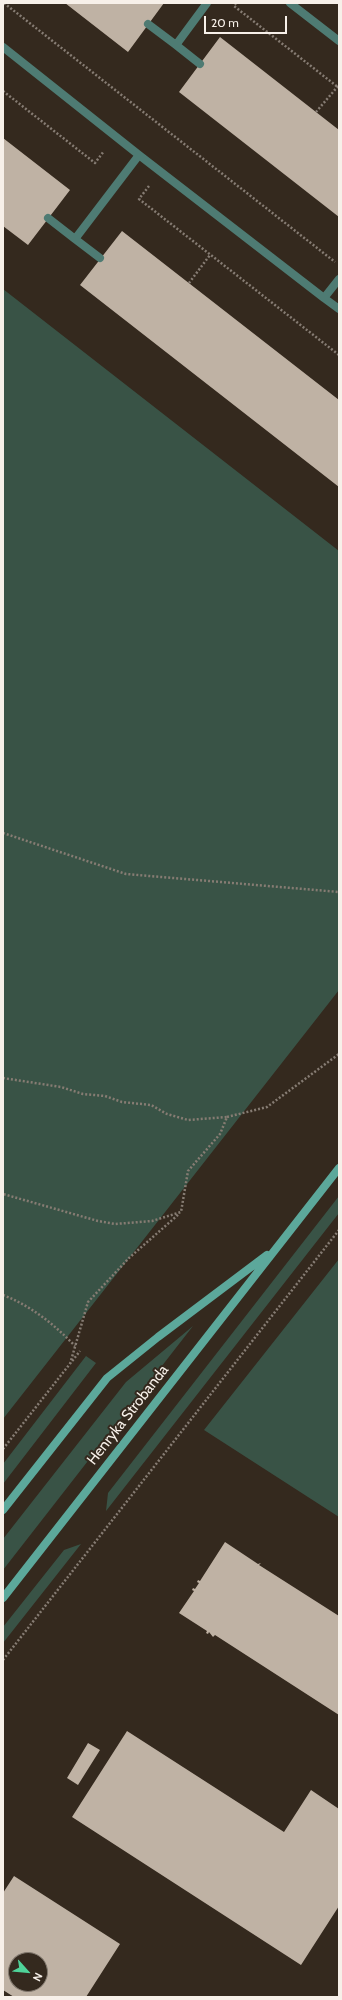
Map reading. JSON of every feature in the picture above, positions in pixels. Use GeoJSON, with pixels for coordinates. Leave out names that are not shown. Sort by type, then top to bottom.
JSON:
{"type":"FeatureCollection","features":[{"type":"Feature","properties":{"kind":"street"},"geometry":{"type":"LineString","coordinates":[[176,45],[207,3]]}},
{"type":"Feature","properties":{"kind":"street"},"geometry":{"type":"LineString","coordinates":[[290,3],[339,41]]}},
{"type":"Feature","properties":{"kind":"street"},"geometry":{"type":"LineString","coordinates":[[148,24],[200,64]]}},
{"type":"Feature","properties":{"kind":"street"},"geometry":{"type":"LineString","coordinates":[[3,47],[139,155],[339,309]]}},
{"type":"Feature","properties":{"kind":"street"},"geometry":{"type":"LineString","coordinates":[[75,239],[139,155]]}},
{"type":"Feature","properties":{"kind":"street"},"geometry":{"type":"LineString","coordinates":[[48,218],[100,258]]}},
{"type":"Feature","properties":{"kind":"street"},"geometry":{"type":"LineString","coordinates":[[324,298],[339,279]]}},
{"type":"Feature","properties":{"kind":"street","name":"Henryka Strobanda"},"geometry":{"type":"LineString","coordinates":[[3,1598],[339,1168]]}},
{"type":"Feature","properties":{"kind":"street","name":"Henryka Strobanda"},"geometry":{"type":"LineString","coordinates":[[3,1510],[107,1378],[158,1337],[276,1249]]}},
{"type":"Feature","properties":{"kind":"path"},"geometry":{"type":"LineString","coordinates":[[4,3],[339,265]]}},
{"type":"Feature","properties":{"kind":"path"},"geometry":{"type":"LineString","coordinates":[[236,3],[234,6],[338,86],[316,112]]}},
{"type":"Feature","properties":{"kind":"path"},"geometry":{"type":"LineString","coordinates":[[3,91],[95,163],[115,136]]}},
{"type":"Feature","properties":{"kind":"path"},"geometry":{"type":"LineString","coordinates":[[160,171],[139,199],[339,355]]}},
{"type":"Feature","properties":{"kind":"path"},"geometry":{"type":"LineString","coordinates":[[189,283],[210,255]]}},
{"type":"Feature","properties":{"kind":"path"},"geometry":{"type":"LineString","coordinates":[[3,833],[126,874],[339,892]]}},
{"type":"Feature","properties":{"kind":"path"},"geometry":{"type":"LineString","coordinates":[[3,1078],[60,1087],[83,1094],[105,1096],[122,1102],[151,1105],[167,1114],[188,1120],[227,1117],[267,1107],[339,1054]]}},
{"type":"Feature","properties":{"kind":"path"},"geometry":{"type":"LineString","coordinates":[[70,1364],[88,1302],[129,1258],[181,1212],[188,1171],[220,1134],[227,1117]]}},
{"type":"Feature","properties":{"kind":"path"},"geometry":{"type":"LineString","coordinates":[[3,1194],[98,1221],[115,1224],[152,1221],[181,1212]]}},
{"type":"Feature","properties":{"kind":"path"},"geometry":{"type":"LineString","coordinates":[[3,1660],[339,1230]]}},
{"type":"Feature","properties":{"kind":"path"},"geometry":{"type":"LineString","coordinates":[[3,1295],[36,1312],[60,1331],[75,1346]]}},
{"type":"Feature","properties":{"kind":"path"},"geometry":{"type":"LineString","coordinates":[[3,1449],[80,1351]]}},
{"type":"Feature","properties":{"kind":"green space"},"geometry":{"type":"Polygon","coordinates":[[[3,289],[339,551],[339,990],[3,1419],[3,289]]]}},
{"type":"Feature","properties":{"kind":"green space"},"geometry":{"type":"Polygon","coordinates":[[[339,1196],[339,1213],[106,1511],[108,1493],[339,1196]]]}},
{"type":"Feature","properties":{"kind":"green space"},"geometry":{"type":"Polygon","coordinates":[[[339,1259],[339,1517],[204,1430],[339,1259]]]}},
{"type":"Feature","properties":{"kind":"green space"},"geometry":{"type":"Polygon","coordinates":[[[193,1326],[3,1570],[3,1539],[126,1382],[193,1326]]]}},
{"type":"Feature","properties":{"kind":"green space"},"geometry":{"type":"Polygon","coordinates":[[[86,1356],[96,1363],[3,1484],[3,1464],[86,1356]]]}},
{"type":"Feature","properties":{"kind":"green space"},"geometry":{"type":"Polygon","coordinates":[[[81,1544],[3,1643],[3,1627],[64,1550],[81,1544]]]}},
{"type":"Feature","properties":{"kind":"building"},"geometry":{"type":"Polygon","coordinates":[[[65,3],[164,3],[128,52],[65,3]]]}},
{"type":"Feature","properties":{"kind":"building"},"geometry":{"type":"Polygon","coordinates":[[[220,37],[339,130],[339,217],[179,92],[220,37]]]}},
{"type":"Feature","properties":{"kind":"building"},"geometry":{"type":"Polygon","coordinates":[[[3,138],[70,190],[28,245],[3,226],[3,138]]]}},
{"type":"Feature","properties":{"kind":"building"},"geometry":{"type":"Polygon","coordinates":[[[122,231],[339,400],[339,487],[80,285],[122,231]]]}},
{"type":"Feature","properties":{"kind":"building"},"geometry":{"type":"Polygon","coordinates":[[[225,1542],[258,1564],[261,1563],[259,1565],[339,1616],[339,1715],[215,1635],[213,1637],[209,1632],[208,1634],[206,1633],[207,1631],[179,1613],[194,1591],[192,1590],[193,1588],[195,1589],[199,1583],[197,1582],[198,1580],[200,1581],[225,1542]]]}},
{"type":"Feature","properties":{"kind":"building"},"geometry":{"type":"Polygon","coordinates":[[[127,1731],[284,1832],[311,1790],[339,1809],[339,1906],[301,1965],[72,1817],[127,1731]]]}},
{"type":"Feature","properties":{"kind":"building"},"geometry":{"type":"Polygon","coordinates":[[[88,1743],[100,1750],[78,1785],[67,1778],[88,1743]]]}},
{"type":"Feature","properties":{"kind":"building"},"geometry":{"type":"Polygon","coordinates":[[[14,1876],[120,1944],[86,1997],[14,1997],[3,1990],[3,1893],[14,1876]]]}}]}
